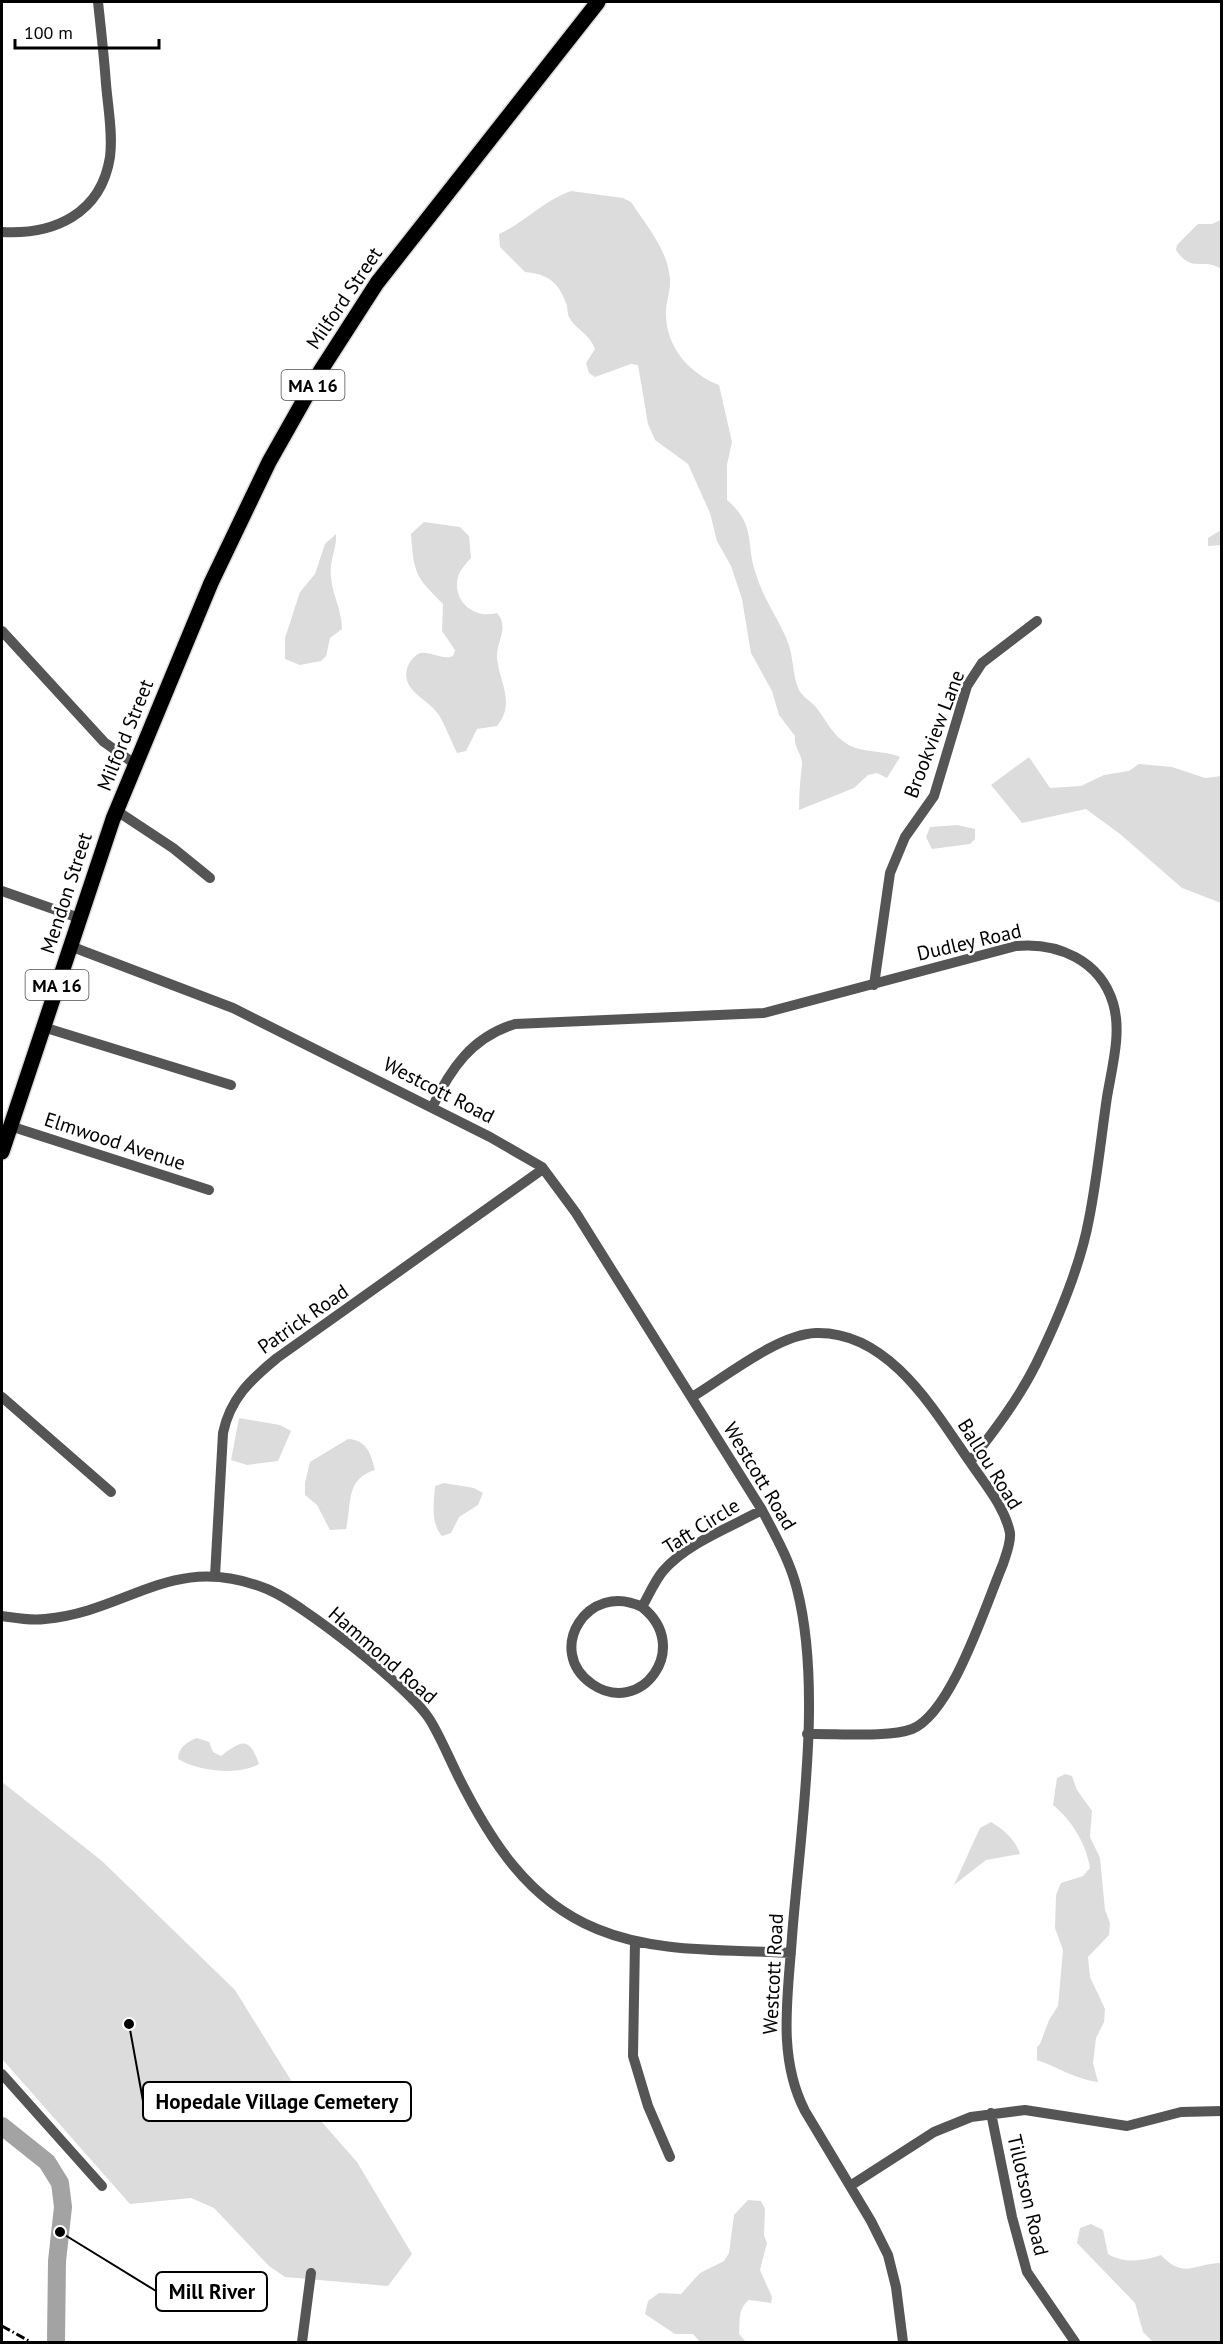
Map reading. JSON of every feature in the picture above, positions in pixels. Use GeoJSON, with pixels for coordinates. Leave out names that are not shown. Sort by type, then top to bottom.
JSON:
{"type":"FeatureCollection","features":[{"type":"Feature","properties":{"kind":"main road","name":"Milford Street"},"geometry":{"type":"LineString","coordinates":[[115,815],[231,539],[283,436],[321,370],[377,283],[598,2]]}},
{"type":"Feature","properties":{"kind":"main road","name":"Mendon Street"},"geometry":{"type":"LineString","coordinates":[[2,1152],[115,815]]}},
{"type":"Feature","properties":{"kind":"street"},"geometry":{"type":"LineString","coordinates":[[2,232],[36,232],[65,222],[88,203],[102,182],[111,142],[98,2]]}},
{"type":"Feature","properties":{"kind":"street","name":"Brookview Lane"},"geometry":{"type":"LineString","coordinates":[[874,985],[890,873],[905,837],[934,796],[967,686],[982,663],[1037,621]]}},
{"type":"Feature","properties":{"kind":"street"},"geometry":{"type":"LineString","coordinates":[[2,631],[100,738],[135,764]]}},
{"type":"Feature","properties":{"kind":"street"},"geometry":{"type":"LineString","coordinates":[[115,815],[173,848],[210,878]]}},
{"type":"Feature","properties":{"kind":"street"},"geometry":{"type":"LineString","coordinates":[[2,891],[79,918]]}},
{"type":"Feature","properties":{"kind":"street","name":"Dudley Road"},"geometry":{"type":"LineString","coordinates":[[432,1108],[446,1080],[467,1052],[491,1033],[514,1024],[764,1013],[1016,946],[1045,945],[1065,951],[1090,967],[1109,991],[1115,1012],[1115,1046],[1084,1243],[1060,1309],[1035,1366],[1001,1422],[970,1462]]}},
{"type":"Feature","properties":{"kind":"street","name":"Westcott Road"},"geometry":{"type":"LineString","coordinates":[[70,946],[233,1008],[525,1156],[543,1169],[576,1213],[762,1510],[783,1551],[797,1587],[803,1616],[808,1692],[807,1734],[786,2020],[790,2078],[805,2111],[888,2255],[896,2286],[903,2343]]}},
{"type":"Feature","properties":{"kind":"street"},"geometry":{"type":"LineString","coordinates":[[43,1027],[231,1084]]}},
{"type":"Feature","properties":{"kind":"street","name":"Elmwood Avenue"},"geometry":{"type":"LineString","coordinates":[[10,1126],[209,1190]]}},
{"type":"Feature","properties":{"kind":"street","name":"Patrick Road"},"geometry":{"type":"LineString","coordinates":[[215,1576],[223,1433],[226,1418],[240,1393],[277,1358],[543,1169]]}},
{"type":"Feature","properties":{"kind":"street","name":"Ballou Road"},"geometry":{"type":"LineString","coordinates":[[692,1398],[764,1353],[795,1338],[814,1333],[837,1335],[877,1353],[908,1377],[994,1497],[1010,1536],[1003,1564],[948,1691],[932,1716],[910,1730],[807,1734]]}},
{"type":"Feature","properties":{"kind":"street"},"geometry":{"type":"LineString","coordinates":[[2,1397],[111,1492]]}},
{"type":"Feature","properties":{"kind":"street","name":"Taft Circle"},"geometry":{"type":"LineString","coordinates":[[642,1607],[658,1578],[679,1557],[762,1510]]}},
{"type":"Feature","properties":{"kind":"street","name":"Hammond Road"},"geometry":{"type":"LineString","coordinates":[[2,1616],[24,1619],[56,1617],[178,1578],[215,1576],[266,1589],[296,1604],[409,1695],[431,1721],[484,1826],[508,1863],[563,1910],[595,1929],[635,1942],[664,1946],[791,1953]]}},
{"type":"Feature","properties":{"kind":"street"},"geometry":{"type":"LineString","coordinates":[[625,1601],[642,1607],[657,1622],[664,1642],[661,1663],[656,1672],[641,1687],[631,1691],[610,1692],[590,1683],[574,1660],[572,1641],[578,1624],[590,1610],[606,1602],[625,1601]]}},
{"type":"Feature","properties":{"kind":"street"},"geometry":{"type":"LineString","coordinates":[[635,1942],[633,2056],[648,2106],[670,2157]]}},
{"type":"Feature","properties":{"kind":"street"},"geometry":{"type":"LineString","coordinates":[[2,2074],[102,2186]]}},
{"type":"Feature","properties":{"kind":"street"},"geometry":{"type":"LineString","coordinates":[[850,2186],[934,2132],[971,2117],[1025,2110],[1127,2126],[1181,2112],[1221,2111]]}},
{"type":"Feature","properties":{"kind":"street","name":"Tillotson Road"},"geometry":{"type":"LineString","coordinates":[[991,2113],[1012,2217],[1027,2272],[1075,2343]]}},
{"type":"Feature","properties":{"kind":"street"},"geometry":{"type":"LineString","coordinates":[[302,2343],[311,2273]]}},
{"type":"Feature","properties":{"kind":"shaded area"},"geometry":{"type":"Polygon","coordinates":[[[571,191],[623,198],[631,202],[661,248],[670,279],[666,311],[667,328],[676,349],[690,367],[719,385],[732,442],[727,465],[727,500],[743,518],[749,535],[756,574],[787,640],[799,690],[815,706],[837,736],[847,744],[859,749],[900,757],[887,778],[877,773],[868,775],[854,788],[799,810],[802,761],[795,744],[795,736],[779,715],[772,691],[751,653],[742,599],[731,566],[717,541],[710,513],[688,464],[655,440],[648,424],[638,365],[631,364],[595,377],[589,373],[586,363],[595,349],[569,317],[567,305],[559,289],[546,277],[525,272],[500,247],[499,234],[552,200],[571,191]]]}},
{"type":"Feature","properties":{"kind":"shaded area"},"geometry":{"type":"Polygon","coordinates":[[[1221,220],[1221,269],[1209,264],[1187,261],[1176,250],[1177,245],[1198,224],[1212,224],[1221,220]]]}},
{"type":"Feature","properties":{"kind":"shaded area"},"geometry":{"type":"Polygon","coordinates":[[[424,522],[460,527],[469,536],[471,558],[460,572],[457,583],[460,599],[465,605],[479,613],[497,613],[502,624],[497,658],[506,700],[503,717],[497,726],[477,729],[466,751],[457,753],[435,709],[412,689],[406,677],[408,665],[418,654],[449,657],[453,656],[455,650],[442,631],[443,604],[421,580],[413,558],[411,534],[424,522]]]}},
{"type":"Feature","properties":{"kind":"shaded area"},"geometry":{"type":"Polygon","coordinates":[[[1221,530],[1221,545],[1208,546],[1208,538],[1221,530]]]}},
{"type":"Feature","properties":{"kind":"shaded area"},"geometry":{"type":"Polygon","coordinates":[[[336,534],[331,576],[342,629],[330,638],[326,656],[321,661],[300,665],[285,659],[285,638],[300,592],[315,574],[325,544],[336,534]]]}},
{"type":"Feature","properties":{"kind":"shaded area"},"geometry":{"type":"Polygon","coordinates":[[[1029,757],[1050,788],[1081,786],[1104,775],[1129,771],[1139,764],[1172,767],[1205,778],[1221,776],[1221,903],[1182,888],[1120,834],[1086,809],[1022,823],[991,785],[1029,757]]]}},
{"type":"Feature","properties":{"kind":"shaded area"},"geometry":{"type":"Polygon","coordinates":[[[957,825],[975,829],[975,839],[970,844],[932,849],[926,837],[930,827],[957,825]]]}},
{"type":"Feature","properties":{"kind":"shaded area"},"geometry":{"type":"Polygon","coordinates":[[[239,1418],[280,1425],[291,1431],[278,1461],[247,1465],[231,1460],[239,1418]]]}},
{"type":"Feature","properties":{"kind":"shaded area"},"geometry":{"type":"Polygon","coordinates":[[[348,1439],[364,1445],[370,1453],[375,1470],[365,1474],[354,1486],[346,1529],[330,1530],[317,1505],[305,1495],[305,1483],[310,1462],[348,1439]]]}},
{"type":"Feature","properties":{"kind":"shaded area"},"geometry":{"type":"Polygon","coordinates":[[[444,1483],[474,1488],[483,1493],[478,1505],[459,1517],[451,1533],[442,1536],[434,1519],[434,1506],[435,1486],[444,1483]]]}},
{"type":"Feature","properties":{"kind":"shaded area"},"geometry":{"type":"Polygon","coordinates":[[[197,1738],[209,1742],[213,1752],[221,1756],[240,1744],[248,1745],[259,1764],[250,1768],[229,1771],[196,1767],[178,1759],[184,1746],[197,1738]]]}},
{"type":"Feature","properties":{"kind":"shaded area"},"geometry":{"type":"Polygon","coordinates":[[[1065,1774],[1072,1776],[1077,1790],[1092,1811],[1090,1837],[1100,1858],[1105,1910],[1110,1923],[1109,1935],[1088,1957],[1090,1977],[1105,2009],[1104,2022],[1096,2038],[1093,2063],[1098,2082],[1075,2076],[1037,2060],[1037,2047],[1058,2006],[1063,1950],[1055,1928],[1056,1895],[1061,1883],[1083,1876],[1090,1868],[1077,1833],[1053,1805],[1057,1778],[1065,1774]]]}},
{"type":"Feature","properties":{"kind":"shaded area"},"geometry":{"type":"Polygon","coordinates":[[[2,1782],[102,1861],[235,1990],[305,2103],[357,2162],[412,2254],[388,2286],[285,2277],[269,2266],[214,2208],[191,2198],[130,2204],[2,2059],[2,1782]]]}},
{"type":"Feature","properties":{"kind":"shaded area"},"geometry":{"type":"Polygon","coordinates":[[[991,1822],[1008,1835],[1020,1854],[986,1860],[954,1885],[980,1828],[991,1822]]]}},
{"type":"Feature","properties":{"kind":"shaded area"},"geometry":{"type":"Polygon","coordinates":[[[748,2200],[761,2201],[765,2209],[764,2235],[767,2243],[760,2270],[772,2297],[771,2303],[749,2300],[745,2303],[740,2315],[739,2334],[746,2342],[700,2342],[693,2334],[675,2334],[645,2314],[648,2301],[659,2293],[681,2294],[700,2273],[724,2261],[729,2253],[734,2215],[748,2200]]]}},
{"type":"Feature","properties":{"kind":"shaded area"},"geometry":{"type":"Polygon","coordinates":[[[1091,2224],[1103,2230],[1108,2254],[1114,2257],[1141,2260],[1161,2255],[1169,2263],[1183,2269],[1221,2263],[1221,2342],[1153,2342],[1143,2332],[1135,2303],[1077,2243],[1080,2228],[1091,2224]]]}},
{"type":"Feature","properties":{"kind":"waterway"},"geometry":{"type":"LineString","coordinates":[[2,2126],[47,2162],[60,2183],[63,2207],[57,2261],[56,2342]]}},
{"type":"Feature","properties":{"kind":"railway"},"geometry":{"type":"LineString","coordinates":[[2,2326],[31,2342]]}},
{"type":"Feature","properties":{"kind":"place","name":"Hopedale Village Cemetery"},"geometry":{"type":"Point","coordinates":[129,2024]}},
{"type":"Feature","properties":{"kind":"place","name":"Mill River"},"geometry":{"type":"Point","coordinates":[60,2232]}}]}
